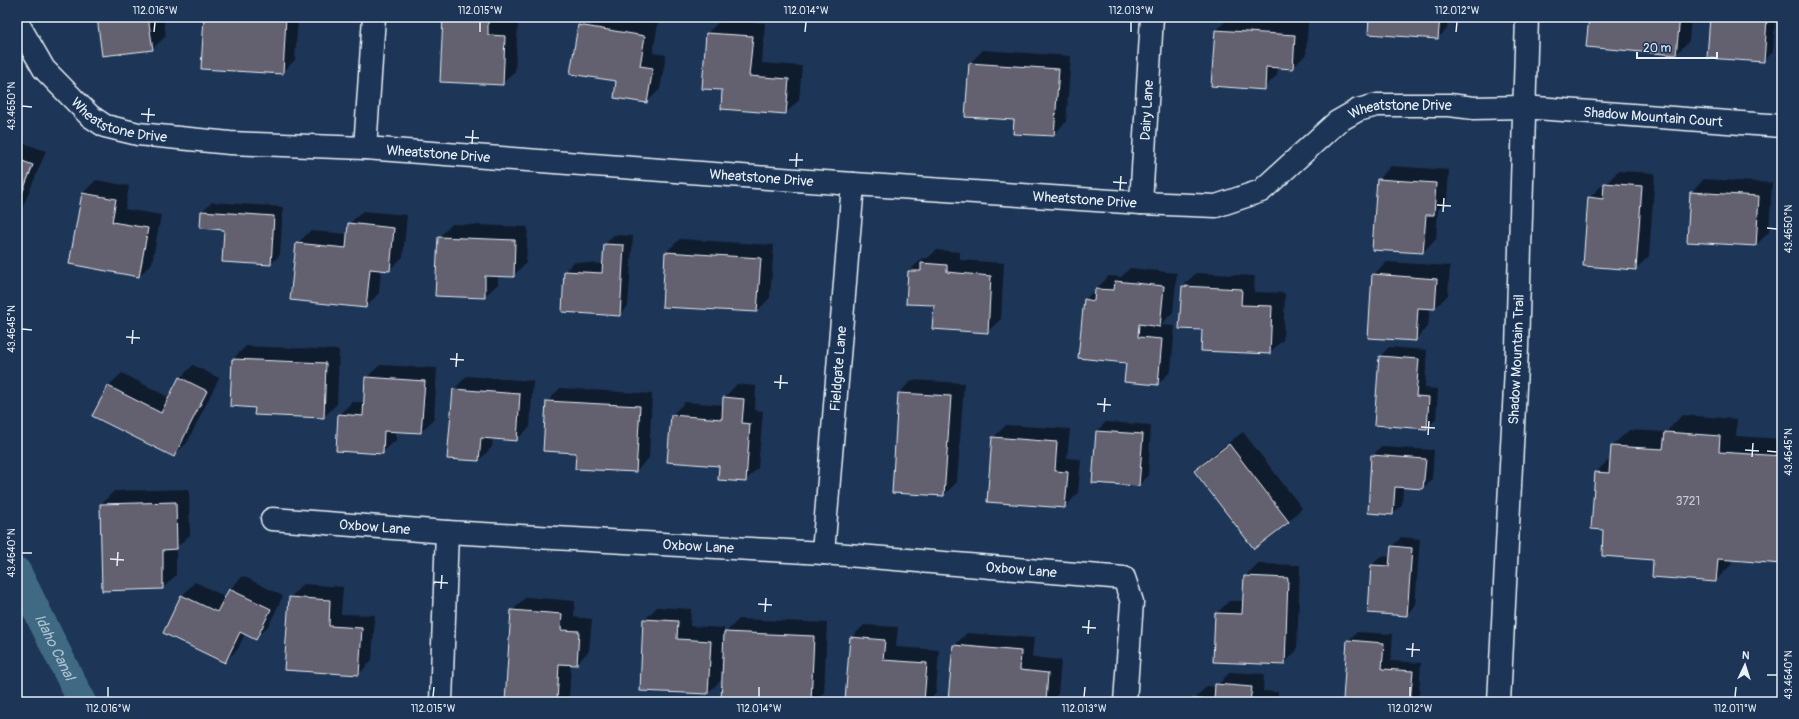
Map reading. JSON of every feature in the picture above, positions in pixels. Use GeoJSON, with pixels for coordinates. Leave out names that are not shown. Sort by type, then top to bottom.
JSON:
{"type":"FeatureCollection","features":[{"type":"Feature","properties":{"kind":"street"},"geometry":{"type":"LineString","coordinates":[[365,148],[374,17]]}},
{"type":"Feature","properties":{"kind":"street","name":"Dairy Lane"},"geometry":{"type":"LineString","coordinates":[[1141,203],[1152,17]]}},
{"type":"Feature","properties":{"kind":"street","name":"Shadow Mountain Trail"},"geometry":{"type":"LineString","coordinates":[[1499,702],[1517,348],[1523,180],[1523,107],[1526,17]]}},
{"type":"Feature","properties":{"kind":"street","name":"Wheatstone Drive"},"geometry":{"type":"LineString","coordinates":[[17,22],[44,69],[90,116],[105,126],[138,134],[230,143],[365,148],[853,184],[1141,203],[1216,206],[1261,191],[1337,122],[1358,110],[1377,105],[1449,105],[1474,108],[1523,107]]}},
{"type":"Feature","properties":{"kind":"street","name":"Shadow Mountain Court"},"geometry":{"type":"LineString","coordinates":[[1523,107],[1782,126]]}},
{"type":"Feature","properties":{"kind":"street","name":"Fieldgate Lane"},"geometry":{"type":"LineString","coordinates":[[823,553],[853,184]]}},
{"type":"Feature","properties":{"kind":"street","name":"Oxbow Lane"},"geometry":{"type":"LineString","coordinates":[[272,519],[447,532],[823,553],[1124,578],[1132,602],[1125,702]]}},
{"type":"Feature","properties":{"kind":"street"},"geometry":{"type":"LineString","coordinates":[[441,702],[447,532]]}},
{"type":"Feature","properties":{"kind":"building"},"geometry":{"type":"Polygon","coordinates":[[[97,17],[148,17],[153,50],[102,56],[97,17]]]}},
{"type":"Feature","properties":{"kind":"building"},"geometry":{"type":"Polygon","coordinates":[[[204,17],[286,17],[283,74],[201,69],[204,17]]]}},
{"type":"Feature","properties":{"kind":"building"},"geometry":{"type":"Polygon","coordinates":[[[443,17],[488,17],[488,35],[505,36],[503,85],[440,82],[443,17]]]}},
{"type":"Feature","properties":{"kind":"building"},"geometry":{"type":"Polygon","coordinates":[[[1369,17],[1440,17],[1438,39],[1368,34],[1369,17]]]}},
{"type":"Feature","properties":{"kind":"building"},"geometry":{"type":"Polygon","coordinates":[[[1589,17],[1680,17],[1676,55],[1586,47],[1589,17]]]}},
{"type":"Feature","properties":{"kind":"building"},"geometry":{"type":"Polygon","coordinates":[[[1710,17],[1767,19],[1764,62],[1707,58],[1710,17]]]}},
{"type":"Feature","properties":{"kind":"building"},"geometry":{"type":"Polygon","coordinates":[[[578,25],[645,36],[640,66],[653,68],[647,103],[614,98],[616,81],[570,74],[578,25]]]}},
{"type":"Feature","properties":{"kind":"building"},"geometry":{"type":"Polygon","coordinates":[[[1215,30],[1295,35],[1293,69],[1266,67],[1265,90],[1211,86],[1215,30]]]}},
{"type":"Feature","properties":{"kind":"building"},"geometry":{"type":"Polygon","coordinates":[[[706,33],[753,36],[749,76],[789,79],[786,114],[721,109],[722,90],[702,89],[706,33]]]}},
{"type":"Feature","properties":{"kind":"building"},"geometry":{"type":"Polygon","coordinates":[[[969,63],[1059,69],[1054,136],[1013,134],[1014,120],[965,117],[969,63]]]}},
{"type":"Feature","properties":{"kind":"building"},"geometry":{"type":"Polygon","coordinates":[[[17,159],[33,165],[17,206],[17,159]]]}},
{"type":"Feature","properties":{"kind":"building"},"geometry":{"type":"Polygon","coordinates":[[[1377,179],[1436,183],[1434,215],[1426,215],[1423,253],[1372,250],[1377,179]]]}},
{"type":"Feature","properties":{"kind":"building"},"geometry":{"type":"Polygon","coordinates":[[[1604,183],[1642,186],[1636,270],[1583,266],[1588,197],[1603,199],[1604,183]]]}},
{"type":"Feature","properties":{"kind":"building"},"geometry":{"type":"Polygon","coordinates":[[[1690,192],[1759,196],[1756,246],[1687,242],[1690,192]]]}},
{"type":"Feature","properties":{"kind":"building"},"geometry":{"type":"Polygon","coordinates":[[[82,193],[116,199],[112,222],[148,228],[139,277],[69,264],[82,193]]]}},
{"type":"Feature","properties":{"kind":"building"},"geometry":{"type":"Polygon","coordinates":[[[201,211],[274,216],[271,265],[222,262],[224,230],[200,228],[201,211]]]}},
{"type":"Feature","properties":{"kind":"building"},"geometry":{"type":"Polygon","coordinates":[[[348,223],[394,228],[390,271],[370,269],[366,308],[290,300],[296,243],[346,248],[348,223]]]}},
{"type":"Feature","properties":{"kind":"building"},"geometry":{"type":"Polygon","coordinates":[[[438,237],[515,240],[514,277],[485,276],[485,298],[435,296],[438,237]]]}},
{"type":"Feature","properties":{"kind":"building"},"geometry":{"type":"Polygon","coordinates":[[[604,244],[624,245],[620,316],[562,312],[564,271],[602,273],[604,244]]]}},
{"type":"Feature","properties":{"kind":"building"},"geometry":{"type":"Polygon","coordinates":[[[665,252],[761,258],[757,312],[662,307],[665,252]]]}},
{"type":"Feature","properties":{"kind":"building"},"geometry":{"type":"Polygon","coordinates":[[[921,263],[947,265],[947,272],[991,276],[988,333],[932,329],[934,305],[906,304],[908,271],[921,271],[921,263]]]}},
{"type":"Feature","properties":{"kind":"building"},"geometry":{"type":"Polygon","coordinates":[[[1372,274],[1437,279],[1435,309],[1418,308],[1416,341],[1368,338],[1372,274]]]}},
{"type":"Feature","properties":{"kind":"building"},"geometry":{"type":"Polygon","coordinates":[[[1115,281],[1164,286],[1160,327],[1139,324],[1138,337],[1162,339],[1158,385],[1124,382],[1126,363],[1078,358],[1084,299],[1094,301],[1095,289],[1114,290],[1115,281]]]}},
{"type":"Feature","properties":{"kind":"building"},"geometry":{"type":"Polygon","coordinates":[[[1182,286],[1242,289],[1241,305],[1272,306],[1270,354],[1201,351],[1202,330],[1179,329],[1182,286]]]}},
{"type":"Feature","properties":{"kind":"building"},"geometry":{"type":"Polygon","coordinates":[[[1379,356],[1419,359],[1416,396],[1429,397],[1427,429],[1374,425],[1379,356]]]}},
{"type":"Feature","properties":{"kind":"building"},"geometry":{"type":"Polygon","coordinates":[[[232,359],[326,363],[324,418],[254,415],[255,408],[230,406],[232,359]]]}},
{"type":"Feature","properties":{"kind":"building"},"geometry":{"type":"Polygon","coordinates":[[[179,377],[207,391],[174,457],[92,416],[108,386],[161,413],[179,377]]]}},
{"type":"Feature","properties":{"kind":"building"},"geometry":{"type":"Polygon","coordinates":[[[365,377],[425,381],[421,433],[384,431],[383,454],[336,451],[338,414],[363,416],[365,377]]]}},
{"type":"Feature","properties":{"kind":"building"},"geometry":{"type":"Polygon","coordinates":[[[453,389],[520,394],[517,441],[481,438],[479,461],[447,459],[453,389]]]}},
{"type":"Feature","properties":{"kind":"building"},"geometry":{"type":"Polygon","coordinates":[[[898,393],[951,396],[944,496],[892,493],[898,393]]]}},
{"type":"Feature","properties":{"kind":"building"},"geometry":{"type":"Polygon","coordinates":[[[723,397],[744,399],[742,423],[750,424],[746,482],[718,480],[719,466],[667,462],[671,415],[722,419],[723,397]]]}},
{"type":"Feature","properties":{"kind":"building"},"geometry":{"type":"Polygon","coordinates":[[[546,401],[640,406],[636,472],[575,469],[576,453],[543,451],[546,401]]]}},
{"type":"Feature","properties":{"kind":"building"},"geometry":{"type":"Polygon","coordinates":[[[1096,431],[1143,434],[1139,486],[1092,483],[1096,431]]]}},
{"type":"Feature","properties":{"kind":"building"},"geometry":{"type":"Polygon","coordinates":[[[1665,432],[1720,436],[1719,452],[1782,456],[1782,564],[1718,559],[1716,582],[1652,577],[1653,560],[1602,556],[1603,530],[1591,529],[1595,472],[1609,473],[1611,446],[1663,449],[1665,432]]]}},
{"type":"Feature","properties":{"kind":"building"},"geometry":{"type":"Polygon","coordinates":[[[992,437],[1057,442],[1055,471],[1068,472],[1065,508],[987,502],[992,437]]]}},
{"type":"Feature","properties":{"kind":"building"},"geometry":{"type":"Polygon","coordinates":[[[1229,444],[1289,522],[1254,549],[1194,471],[1229,444]]]}},
{"type":"Feature","properties":{"kind":"building"},"geometry":{"type":"Polygon","coordinates":[[[1371,455],[1426,459],[1423,489],[1395,487],[1393,515],[1368,513],[1371,455]]]}},
{"type":"Feature","properties":{"kind":"building"},"geometry":{"type":"Polygon","coordinates":[[[176,502],[177,549],[163,550],[163,589],[102,591],[100,504],[176,502]]]}},
{"type":"Feature","properties":{"kind":"building"},"geometry":{"type":"Polygon","coordinates":[[[1391,546],[1412,548],[1407,616],[1368,613],[1371,565],[1389,566],[1391,546]]]}},
{"type":"Feature","properties":{"kind":"building"},"geometry":{"type":"Polygon","coordinates":[[[1244,576],[1288,578],[1285,665],[1213,662],[1215,613],[1242,614],[1244,576]]]}},
{"type":"Feature","properties":{"kind":"building"},"geometry":{"type":"Polygon","coordinates":[[[229,589],[271,609],[256,640],[240,632],[225,663],[163,633],[181,595],[217,612],[229,589]]]}},
{"type":"Feature","properties":{"kind":"building"},"geometry":{"type":"Polygon","coordinates":[[[289,597],[330,600],[329,626],[362,628],[359,675],[284,670],[289,597]]]}},
{"type":"Feature","properties":{"kind":"building"},"geometry":{"type":"Polygon","coordinates":[[[511,610],[562,614],[561,630],[579,631],[577,665],[559,664],[557,702],[505,702],[511,610]]]}},
{"type":"Feature","properties":{"kind":"building"},"geometry":{"type":"Polygon","coordinates":[[[643,619],[678,621],[677,639],[711,641],[708,694],[640,691],[643,619]]]}},
{"type":"Feature","properties":{"kind":"building"},"geometry":{"type":"Polygon","coordinates":[[[724,632],[814,636],[811,702],[721,702],[724,632]]]}},
{"type":"Feature","properties":{"kind":"building"},"geometry":{"type":"Polygon","coordinates":[[[850,637],[885,640],[883,660],[927,663],[924,702],[845,701],[850,637]]]}},
{"type":"Feature","properties":{"kind":"building"},"geometry":{"type":"Polygon","coordinates":[[[1347,640],[1384,643],[1382,669],[1413,671],[1410,702],[1343,700],[1347,640]]]}},
{"type":"Feature","properties":{"kind":"building"},"geometry":{"type":"Polygon","coordinates":[[[953,645],[1021,651],[1020,670],[1048,673],[1046,702],[976,702],[948,700],[953,645]]]}},
{"type":"Feature","properties":{"kind":"building"},"geometry":{"type":"Polygon","coordinates":[[[1215,684],[1252,687],[1250,702],[1193,702],[1193,699],[1214,700],[1215,684]]]}},
{"type":"Feature","properties":{"kind":"waterway","name":"Idaho Canal"},"geometry":{"type":"LineString","coordinates":[[17,571],[82,702]]}}]}
